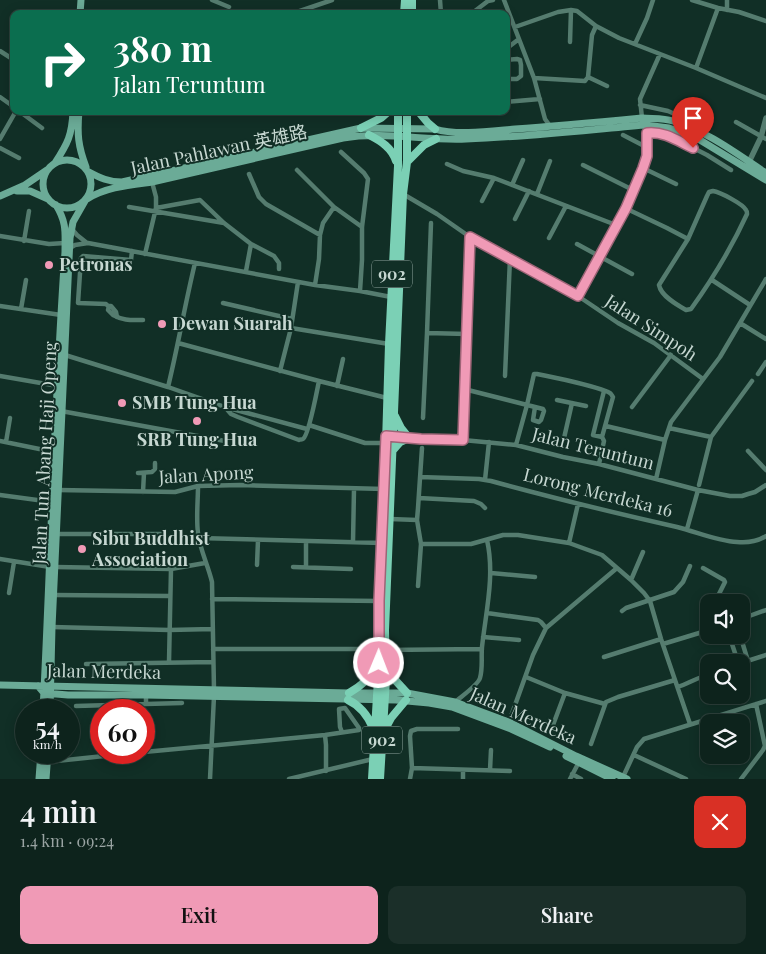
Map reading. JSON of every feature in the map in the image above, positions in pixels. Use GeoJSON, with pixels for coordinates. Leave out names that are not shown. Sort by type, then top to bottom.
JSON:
{"type":"FeatureCollection","features":[{"type":"Feature","properties":{"kind":"main road"},"geometry":{"type":"LineString","coordinates":[[0,196],[25,185],[54,163],[68,142],[72,128],[73,115]]}},
{"type":"Feature","properties":{"kind":"main road"},"geometry":{"type":"LineString","coordinates":[[47,170],[43,184],[44,192],[56,205],[63,208],[71,208],[78,206],[86,200],[92,186],[78,142],[78,115]]}},
{"type":"Feature","properties":{"kind":"main road"},"geometry":{"type":"LineString","coordinates":[[361,128],[384,115]]}},
{"type":"Feature","properties":{"kind":"main road","name":"902"},"geometry":{"type":"LineString","coordinates":[[382,662],[385,650],[390,519],[392,450],[389,439],[387,398],[398,166],[398,115]]}},
{"type":"Feature","properties":{"kind":"main road","name":"902"},"geometry":{"type":"LineString","coordinates":[[380,779],[382,662],[379,601],[384,489],[389,439],[394,414],[408,115]]}},
{"type":"Feature","properties":{"kind":"main road"},"geometry":{"type":"LineString","coordinates":[[421,115],[435,130]]}},
{"type":"Feature","properties":{"kind":"main road","name":"Jalan Pahlawan 英雄路"},"geometry":{"type":"LineString","coordinates":[[407,132],[436,139],[464,140],[667,120],[705,135],[766,173]]}},
{"type":"Feature","properties":{"kind":"main road","name":"Jalan Pahlawan 英雄路"},"geometry":{"type":"LineString","coordinates":[[86,200],[94,194],[106,190],[152,182],[358,135],[435,130],[452,133],[644,122],[695,137],[766,180]]}},
{"type":"Feature","properties":{"kind":"main road","name":"Jalan Pahlawan 英雄路"},"geometry":{"type":"LineString","coordinates":[[87,170],[101,179],[111,182],[122,182],[361,128],[398,132]]}},
{"type":"Feature","properties":{"kind":"main road"},"geometry":{"type":"LineString","coordinates":[[369,135],[380,141],[391,151],[398,166]]}},
{"type":"Feature","properties":{"kind":"main road"},"geometry":{"type":"LineString","coordinates":[[407,162],[424,145],[436,139]]}},
{"type":"Feature","properties":{"kind":"main road"},"geometry":{"type":"LineString","coordinates":[[54,163],[61,160],[74,160],[81,163],[87,170]]}},
{"type":"Feature","properties":{"kind":"main road"},"geometry":{"type":"LineString","coordinates":[[9,192],[24,190],[48,198]]}},
{"type":"Feature","properties":{"kind":"main road","name":"Jalan Tun Abang Haji Openg"},"geometry":{"type":"LineString","coordinates":[[47,699],[45,689],[51,666],[54,595],[52,502],[61,315],[72,222],[86,200]]}},
{"type":"Feature","properties":{"kind":"main road","name":"Jalan Tun Abang Haji Openg"},"geometry":{"type":"LineString","coordinates":[[44,699],[56,534],[68,246],[65,228],[56,205]]}},
{"type":"Feature","properties":{"kind":"main road"},"geometry":{"type":"LineString","coordinates":[[392,450],[397,444],[409,438],[396,421],[394,414]]}},
{"type":"Feature","properties":{"kind":"main road"},"geometry":{"type":"LineString","coordinates":[[374,730],[361,707],[349,697],[371,676],[382,662],[407,697],[390,718],[382,735]]}},
{"type":"Feature","properties":{"kind":"main road"},"geometry":{"type":"LineString","coordinates":[[51,666],[57,682],[68,686]]}},
{"type":"Feature","properties":{"kind":"main road"},"geometry":{"type":"LineString","coordinates":[[0,685],[45,689]]}},
{"type":"Feature","properties":{"kind":"main road","name":"Jalan Merdeka"},"geometry":{"type":"LineString","coordinates":[[45,689],[68,686],[214,693],[407,697],[456,702],[509,722],[625,778]]}},
{"type":"Feature","properties":{"kind":"main road","name":"Jalan Merdeka"},"geometry":{"type":"LineString","coordinates":[[45,689],[68,695],[214,693]]}},
{"type":"Feature","properties":{"kind":"main road"},"geometry":{"type":"LineString","coordinates":[[56,699],[68,695]]}},
{"type":"Feature","properties":{"kind":"main road","name":"902"},"geometry":{"type":"LineString","coordinates":[[372,779],[374,730],[381,696]]}},
{"type":"Feature","properties":{"kind":"main road","name":"Jalan Merdeka"},"geometry":{"type":"LineString","coordinates":[[407,697],[443,704],[511,729],[612,779]]}},
{"type":"Feature","properties":{"kind":"main road"},"geometry":{"type":"LineString","coordinates":[[39,779],[40,764]]}},
{"type":"Feature","properties":{"kind":"main road"},"geometry":{"type":"LineString","coordinates":[[46,779],[47,764]]}},
{"type":"Feature","properties":{"kind":"street"},"geometry":{"type":"LineString","coordinates":[[212,0],[230,7]]}},
{"type":"Feature","properties":{"kind":"street"},"geometry":{"type":"LineString","coordinates":[[303,10],[332,0]]}},
{"type":"Feature","properties":{"kind":"street"},"geometry":{"type":"LineString","coordinates":[[476,10],[493,0]]}},
{"type":"Feature","properties":{"kind":"street"},"geometry":{"type":"LineString","coordinates":[[635,44],[654,0]]}},
{"type":"Feature","properties":{"kind":"street"},"geometry":{"type":"LineString","coordinates":[[692,0],[766,21]]}},
{"type":"Feature","properties":{"kind":"street"},"geometry":{"type":"LineString","coordinates":[[727,0],[727,10]]}},
{"type":"Feature","properties":{"kind":"street"},"geometry":{"type":"LineString","coordinates":[[696,68],[718,8]]}},
{"type":"Feature","properties":{"kind":"street"},"geometry":{"type":"LineString","coordinates":[[570,42],[571,10]]}},
{"type":"Feature","properties":{"kind":"street"},"geometry":{"type":"LineString","coordinates":[[515,27],[558,12],[577,11],[596,26],[619,38],[766,98]]}},
{"type":"Feature","properties":{"kind":"street"},"geometry":{"type":"LineString","coordinates":[[510,15],[534,78],[545,119],[550,126]]}},
{"type":"Feature","properties":{"kind":"street"},"geometry":{"type":"LineString","coordinates":[[534,78],[583,81],[588,77],[592,35],[596,26]]}},
{"type":"Feature","properties":{"kind":"street"},"geometry":{"type":"LineString","coordinates":[[510,46],[519,39]]}},
{"type":"Feature","properties":{"kind":"street"},"geometry":{"type":"LineString","coordinates":[[578,296],[626,208],[643,168],[648,148],[640,99],[660,54]]}},
{"type":"Feature","properties":{"kind":"street"},"geometry":{"type":"LineString","coordinates":[[510,60],[526,58]]}},
{"type":"Feature","properties":{"kind":"street"},"geometry":{"type":"LineString","coordinates":[[510,79],[517,79],[520,76],[520,60]]}},
{"type":"Feature","properties":{"kind":"street"},"geometry":{"type":"LineString","coordinates":[[588,77],[608,86]]}},
{"type":"Feature","properties":{"kind":"street"},"geometry":{"type":"LineString","coordinates":[[510,102],[540,99]]}},
{"type":"Feature","properties":{"kind":"street"},"geometry":{"type":"LineString","coordinates":[[640,105],[668,111],[708,129]]}},
{"type":"Feature","properties":{"kind":"street"},"geometry":{"type":"LineString","coordinates":[[0,139],[15,115]]}},
{"type":"Feature","properties":{"kind":"street"},"geometry":{"type":"LineString","coordinates":[[24,115],[42,128]]}},
{"type":"Feature","properties":{"kind":"street"},"geometry":{"type":"LineString","coordinates":[[749,162],[764,138],[766,118]]}},
{"type":"Feature","properties":{"kind":"street"},"geometry":{"type":"LineString","coordinates":[[538,127],[545,119]]}},
{"type":"Feature","properties":{"kind":"street"},"geometry":{"type":"LineString","coordinates":[[736,122],[764,138]]}},
{"type":"Feature","properties":{"kind":"street"},"geometry":{"type":"LineString","coordinates":[[647,133],[659,132],[666,134],[732,170]]}},
{"type":"Feature","properties":{"kind":"street"},"geometry":{"type":"LineString","coordinates":[[623,135],[648,148]]}},
{"type":"Feature","properties":{"kind":"street"},"geometry":{"type":"LineString","coordinates":[[0,148],[19,158]]}},
{"type":"Feature","properties":{"kind":"street"},"geometry":{"type":"LineString","coordinates":[[341,152],[368,179],[362,227],[363,253],[360,291]]}},
{"type":"Feature","properties":{"kind":"street"},"geometry":{"type":"LineString","coordinates":[[512,185],[523,160]]}},
{"type":"Feature","properties":{"kind":"street"},"geometry":{"type":"LineString","coordinates":[[537,194],[550,161]]}},
{"type":"Feature","properties":{"kind":"street"},"geometry":{"type":"LineString","coordinates":[[447,164],[463,171],[494,178],[616,225]]}},
{"type":"Feature","properties":{"kind":"street"},"geometry":{"type":"LineString","coordinates":[[583,165],[633,190]]}},
{"type":"Feature","properties":{"kind":"street"},"geometry":{"type":"LineString","coordinates":[[643,168],[676,184]]}},
{"type":"Feature","properties":{"kind":"street"},"geometry":{"type":"LineString","coordinates":[[297,170],[334,206],[362,227]]}},
{"type":"Feature","properties":{"kind":"street"},"geometry":{"type":"LineString","coordinates":[[249,174],[259,197],[266,204],[320,235]]}},
{"type":"Feature","properties":{"kind":"street"},"geometry":{"type":"LineString","coordinates":[[482,201],[494,178]]}},
{"type":"Feature","properties":{"kind":"street"},"geometry":{"type":"LineString","coordinates":[[145,254],[156,209],[156,197],[152,182]]}},
{"type":"Feature","properties":{"kind":"street"},"geometry":{"type":"LineString","coordinates":[[515,219],[529,191]]}},
{"type":"Feature","properties":{"kind":"street"},"geometry":{"type":"LineString","coordinates":[[713,191],[746,209],[747,214],[727,255],[712,280],[689,310],[684,309],[662,293],[659,285],[688,239],[709,192],[713,191]]}},
{"type":"Feature","properties":{"kind":"street","name":"Jalan Simpoh"},"geometry":{"type":"LineString","coordinates":[[403,194],[437,214],[470,237],[578,296],[618,323],[654,343],[703,379]]}},
{"type":"Feature","properties":{"kind":"street"},"geometry":{"type":"LineString","coordinates":[[156,209],[200,200],[224,223],[251,244],[274,256],[279,263],[279,269]]}},
{"type":"Feature","properties":{"kind":"street"},"geometry":{"type":"LineString","coordinates":[[316,285],[320,235],[323,223],[334,206]]}},
{"type":"Feature","properties":{"kind":"street"},"geometry":{"type":"LineString","coordinates":[[549,238],[566,206]]}},
{"type":"Feature","properties":{"kind":"street"},"geometry":{"type":"LineString","coordinates":[[129,207],[156,209],[224,223]]}},
{"type":"Feature","properties":{"kind":"street"},"geometry":{"type":"LineString","coordinates":[[626,208],[688,239]]}},
{"type":"Feature","properties":{"kind":"street"},"geometry":{"type":"LineString","coordinates":[[24,241],[29,211]]}},
{"type":"Feature","properties":{"kind":"street"},"geometry":{"type":"LineString","coordinates":[[422,418],[431,223]]}},
{"type":"Feature","properties":{"kind":"street"},"geometry":{"type":"LineString","coordinates":[[71,228],[90,244]]}},
{"type":"Feature","properties":{"kind":"street"},"geometry":{"type":"LineString","coordinates":[[0,236],[68,246],[90,244],[391,297]]}},
{"type":"Feature","properties":{"kind":"street"},"geometry":{"type":"LineString","coordinates":[[463,440],[470,237]]}},
{"type":"Feature","properties":{"kind":"street"},"geometry":{"type":"LineString","coordinates":[[90,244],[90,257]]}},
{"type":"Feature","properties":{"kind":"street"},"geometry":{"type":"LineString","coordinates":[[246,272],[251,244]]}},
{"type":"Feature","properties":{"kind":"street"},"geometry":{"type":"LineString","coordinates":[[577,244],[632,274]]}},
{"type":"Feature","properties":{"kind":"street"},"geometry":{"type":"LineString","coordinates":[[132,252],[131,260],[82,257],[80,260],[78,303],[107,305],[108,310],[116,317],[125,320],[143,320]]}},
{"type":"Feature","properties":{"kind":"street"},"geometry":{"type":"LineString","coordinates":[[505,376],[510,258]]}},
{"type":"Feature","properties":{"kind":"street"},"geometry":{"type":"LineString","coordinates":[[168,387],[195,263]]}},
{"type":"Feature","properties":{"kind":"street"},"geometry":{"type":"LineString","coordinates":[[656,479],[671,422],[720,357],[750,305],[764,288],[766,279]]}},
{"type":"Feature","properties":{"kind":"street"},"geometry":{"type":"LineString","coordinates":[[21,309],[26,280]]}},
{"type":"Feature","properties":{"kind":"street"},"geometry":{"type":"LineString","coordinates":[[712,280],[750,305]]}},
{"type":"Feature","properties":{"kind":"street"},"geometry":{"type":"LineString","coordinates":[[280,370],[291,328],[298,282]]}},
{"type":"Feature","properties":{"kind":"street"},"geometry":{"type":"LineString","coordinates":[[223,303],[292,319]]}},
{"type":"Feature","properties":{"kind":"street"},"geometry":{"type":"LineString","coordinates":[[0,306],[61,315]]}},
{"type":"Feature","properties":{"kind":"street"},"geometry":{"type":"LineString","coordinates":[[740,323],[766,339]]}},
{"type":"Feature","properties":{"kind":"street"},"geometry":{"type":"LineString","coordinates":[[291,328],[389,344]]}},
{"type":"Feature","properties":{"kind":"street"},"geometry":{"type":"LineString","coordinates":[[427,333],[467,334]]}},
{"type":"Feature","properties":{"kind":"street"},"geometry":{"type":"LineString","coordinates":[[178,343],[387,398]]}},
{"type":"Feature","properties":{"kind":"street"},"geometry":{"type":"LineString","coordinates":[[632,407],[671,355]]}},
{"type":"Feature","properties":{"kind":"street"},"geometry":{"type":"LineString","coordinates":[[64,356],[168,387],[225,407],[231,414],[299,440],[304,438],[308,427],[319,381]]}},
{"type":"Feature","properties":{"kind":"street"},"geometry":{"type":"LineString","coordinates":[[336,386],[343,359]]}},
{"type":"Feature","properties":{"kind":"street"},"geometry":{"type":"LineString","coordinates":[[758,374],[766,362]]}},
{"type":"Feature","properties":{"kind":"street"},"geometry":{"type":"LineString","coordinates":[[516,445],[533,375],[561,379],[604,391],[613,397],[602,437],[604,441],[599,464]]}},
{"type":"Feature","properties":{"kind":"street"},"geometry":{"type":"LineString","coordinates":[[0,376],[58,386]]}},
{"type":"Feature","properties":{"kind":"street"},"geometry":{"type":"LineString","coordinates":[[687,529],[710,437],[752,381]]}},
{"type":"Feature","properties":{"kind":"street"},"geometry":{"type":"LineString","coordinates":[[464,389],[535,407]]}},
{"type":"Feature","properties":{"kind":"street"},"geometry":{"type":"LineString","coordinates":[[602,437],[593,435],[604,391]]}},
{"type":"Feature","properties":{"kind":"street"},"geometry":{"type":"LineString","coordinates":[[557,400],[586,406]]}},
{"type":"Feature","properties":{"kind":"street"},"geometry":{"type":"LineString","coordinates":[[562,447],[572,403]]}},
{"type":"Feature","properties":{"kind":"street","name":"Jalan Teruntum"},"geometry":{"type":"LineString","coordinates":[[225,407],[365,443],[409,438],[463,440],[516,445],[656,479],[699,487],[722,495],[737,497],[755,492],[766,485]]}},
{"type":"Feature","properties":{"kind":"street"},"geometry":{"type":"LineString","coordinates":[[61,411],[225,442]]}},
{"type":"Feature","properties":{"kind":"street"},"geometry":{"type":"LineString","coordinates":[[6,442],[10,418]]}},
{"type":"Feature","properties":{"kind":"street"},"geometry":{"type":"LineString","coordinates":[[606,426],[665,440]]}},
{"type":"Feature","properties":{"kind":"street"},"geometry":{"type":"LineString","coordinates":[[670,428],[710,437]]}},
{"type":"Feature","properties":{"kind":"street"},"geometry":{"type":"LineString","coordinates":[[0,441],[54,452]]}},
{"type":"Feature","properties":{"kind":"street"},"geometry":{"type":"LineString","coordinates":[[485,480],[489,442]]}},
{"type":"Feature","properties":{"kind":"street"},"geometry":{"type":"LineString","coordinates":[[418,586],[421,544],[417,520],[422,448]]}},
{"type":"Feature","properties":{"kind":"street"},"geometry":{"type":"LineString","coordinates":[[748,451],[766,470]]}},
{"type":"Feature","properties":{"kind":"street"},"geometry":{"type":"LineString","coordinates":[[143,492],[141,473],[155,470],[155,463]]}},
{"type":"Feature","properties":{"kind":"street","name":"Lorong Merdeka 16"},"geometry":{"type":"LineString","coordinates":[[420,477],[485,480],[687,529],[728,541],[745,543],[757,541],[766,536]]}},
{"type":"Feature","properties":{"kind":"street"},"geometry":{"type":"LineString","coordinates":[[198,486],[197,530],[212,582],[214,693],[210,779]]}},
{"type":"Feature","properties":{"kind":"street","name":"Jalan Apong"},"geometry":{"type":"LineString","coordinates":[[58,490],[175,492],[198,486],[384,489]]}},
{"type":"Feature","properties":{"kind":"street"},"geometry":{"type":"LineString","coordinates":[[353,542],[354,488]]}},
{"type":"Feature","properties":{"kind":"street"},"geometry":{"type":"LineString","coordinates":[[0,495],[52,502]]}},
{"type":"Feature","properties":{"kind":"street"},"geometry":{"type":"LineString","coordinates":[[418,498],[474,501],[485,508]]}},
{"type":"Feature","properties":{"kind":"street"},"geometry":{"type":"LineString","coordinates":[[569,543],[578,504]]}},
{"type":"Feature","properties":{"kind":"street"},"geometry":{"type":"LineString","coordinates":[[390,519],[417,520]]}},
{"type":"Feature","properties":{"kind":"street"},"geometry":{"type":"LineString","coordinates":[[56,534],[165,534]]}},
{"type":"Feature","properties":{"kind":"street"},"geometry":{"type":"LineString","coordinates":[[421,544],[471,544],[503,535],[518,535],[541,537],[569,543],[602,555],[632,580],[650,601],[690,724]]}},
{"type":"Feature","properties":{"kind":"street"},"geometry":{"type":"LineString","coordinates":[[199,538],[382,543]]}},
{"type":"Feature","properties":{"kind":"street"},"geometry":{"type":"LineString","coordinates":[[257,565],[258,540]]}},
{"type":"Feature","properties":{"kind":"street"},"geometry":{"type":"LineString","coordinates":[[456,702],[479,680],[491,573],[488,540]]}},
{"type":"Feature","properties":{"kind":"street"},"geometry":{"type":"LineString","coordinates":[[306,541],[306,567]]}},
{"type":"Feature","properties":{"kind":"street"},"geometry":{"type":"LineString","coordinates":[[632,580],[643,552]]}},
{"type":"Feature","properties":{"kind":"street"},"geometry":{"type":"LineString","coordinates":[[0,560],[53,567],[171,569],[205,563]]}},
{"type":"Feature","properties":{"kind":"street"},"geometry":{"type":"LineString","coordinates":[[9,593],[14,562]]}},
{"type":"Feature","properties":{"kind":"street"},"geometry":{"type":"LineString","coordinates":[[622,611],[674,592],[682,582],[690,566]]}},
{"type":"Feature","properties":{"kind":"street"},"geometry":{"type":"LineString","coordinates":[[293,567],[351,569]]}},
{"type":"Feature","properties":{"kind":"street"},"geometry":{"type":"LineString","coordinates":[[509,722],[533,655],[546,628],[616,568]]}},
{"type":"Feature","properties":{"kind":"street"},"geometry":{"type":"LineString","coordinates":[[702,568],[724,580],[725,582],[719,594]]}},
{"type":"Feature","properties":{"kind":"street"},"geometry":{"type":"LineString","coordinates":[[169,662],[171,569]]}},
{"type":"Feature","properties":{"kind":"street"},"geometry":{"type":"LineString","coordinates":[[491,573],[535,577]]}},
{"type":"Feature","properties":{"kind":"street"},"geometry":{"type":"LineString","coordinates":[[54,595],[170,596]]}},
{"type":"Feature","properties":{"kind":"street"},"geometry":{"type":"LineString","coordinates":[[212,599],[379,601]]}},
{"type":"Feature","properties":{"kind":"street"},"geometry":{"type":"LineString","coordinates":[[750,616],[766,610]]}},
{"type":"Feature","properties":{"kind":"street"},"geometry":{"type":"LineString","coordinates":[[487,613],[538,620],[546,628]]}},
{"type":"Feature","properties":{"kind":"street"},"geometry":{"type":"LineString","coordinates":[[52,627],[169,630],[213,629]]}},
{"type":"Feature","properties":{"kind":"street"},"geometry":{"type":"LineString","coordinates":[[604,657],[700,632]]}},
{"type":"Feature","properties":{"kind":"street"},"geometry":{"type":"LineString","coordinates":[[483,637],[519,640]]}},
{"type":"Feature","properties":{"kind":"street"},"geometry":{"type":"LineString","coordinates":[[213,649],[370,649]]}},
{"type":"Feature","properties":{"kind":"street"},"geometry":{"type":"LineString","coordinates":[[385,650],[482,649]]}},
{"type":"Feature","properties":{"kind":"street"},"geometry":{"type":"LineString","coordinates":[[750,660],[766,655]]}},
{"type":"Feature","properties":{"kind":"street"},"geometry":{"type":"LineString","coordinates":[[86,664],[213,662]]}},
{"type":"Feature","properties":{"kind":"street"},"geometry":{"type":"LineString","coordinates":[[526,677],[565,692],[605,704]]}},
{"type":"Feature","properties":{"kind":"street"},"geometry":{"type":"LineString","coordinates":[[678,687],[700,677]]}},
{"type":"Feature","properties":{"kind":"street"},"geometry":{"type":"LineString","coordinates":[[591,744],[605,704],[609,700],[675,680]]}},
{"type":"Feature","properties":{"kind":"street"},"geometry":{"type":"LineString","coordinates":[[553,725],[565,692]]}},
{"type":"Feature","properties":{"kind":"street"},"geometry":{"type":"LineString","coordinates":[[728,714],[766,701]]}},
{"type":"Feature","properties":{"kind":"street"},"geometry":{"type":"LineString","coordinates":[[155,704],[182,703]]}},
{"type":"Feature","properties":{"kind":"street"},"geometry":{"type":"LineString","coordinates":[[741,779],[765,746],[756,704]]}},
{"type":"Feature","properties":{"kind":"street"},"geometry":{"type":"LineString","coordinates":[[155,751],[325,735],[359,730],[345,708],[339,709],[342,732]]}},
{"type":"Feature","properties":{"kind":"street"},"geometry":{"type":"LineString","coordinates":[[625,778],[637,747],[644,739],[700,722]]}},
{"type":"Feature","properties":{"kind":"street"},"geometry":{"type":"LineString","coordinates":[[410,779],[412,768],[411,731],[417,729],[458,729]]}},
{"type":"Feature","properties":{"kind":"street"},"geometry":{"type":"LineString","coordinates":[[325,735],[326,771]]}},
{"type":"Feature","properties":{"kind":"street"},"geometry":{"type":"LineString","coordinates":[[490,770],[491,750]]}},
{"type":"Feature","properties":{"kind":"street"},"geometry":{"type":"LineString","coordinates":[[634,754],[686,779]]}},
{"type":"Feature","properties":{"kind":"street"},"geometry":{"type":"LineString","coordinates":[[289,779],[374,759]]}},
{"type":"Feature","properties":{"kind":"street"},"geometry":{"type":"LineString","coordinates":[[579,762],[571,777],[581,779]]}},
{"type":"Feature","properties":{"kind":"street"},"geometry":{"type":"LineString","coordinates":[[412,768],[510,771]]}},
{"type":"Feature","properties":{"kind":"street"},"geometry":{"type":"LineString","coordinates":[[463,770],[463,779]]}},
{"type":"Feature","properties":{"kind":"place","name":"Petronas"},"geometry":{"type":"Point","coordinates":[49,265]}},
{"type":"Feature","properties":{"kind":"place","name":"Dewan Suarah"},"geometry":{"type":"Point","coordinates":[162,324]}},
{"type":"Feature","properties":{"kind":"place","name":"SMB Tung Hua"},"geometry":{"type":"Point","coordinates":[122,403]}},
{"type":"Feature","properties":{"kind":"place","name":"SRB Tung Hua"},"geometry":{"type":"Point","coordinates":[197,421]}},
{"type":"Feature","properties":{"kind":"place","name":"Sibu Buddhist Association"},"geometry":{"type":"Point","coordinates":[82,549]}},
{"type":"Feature","properties":{"kind":"route"},"geometry":{"type":"LineString","coordinates":[[379,663],[379,601],[386,436],[463,440],[470,237],[578,296],[626,208],[643,168],[648,148],[647,133],[659,132],[666,134],[693,148]]}}]}
